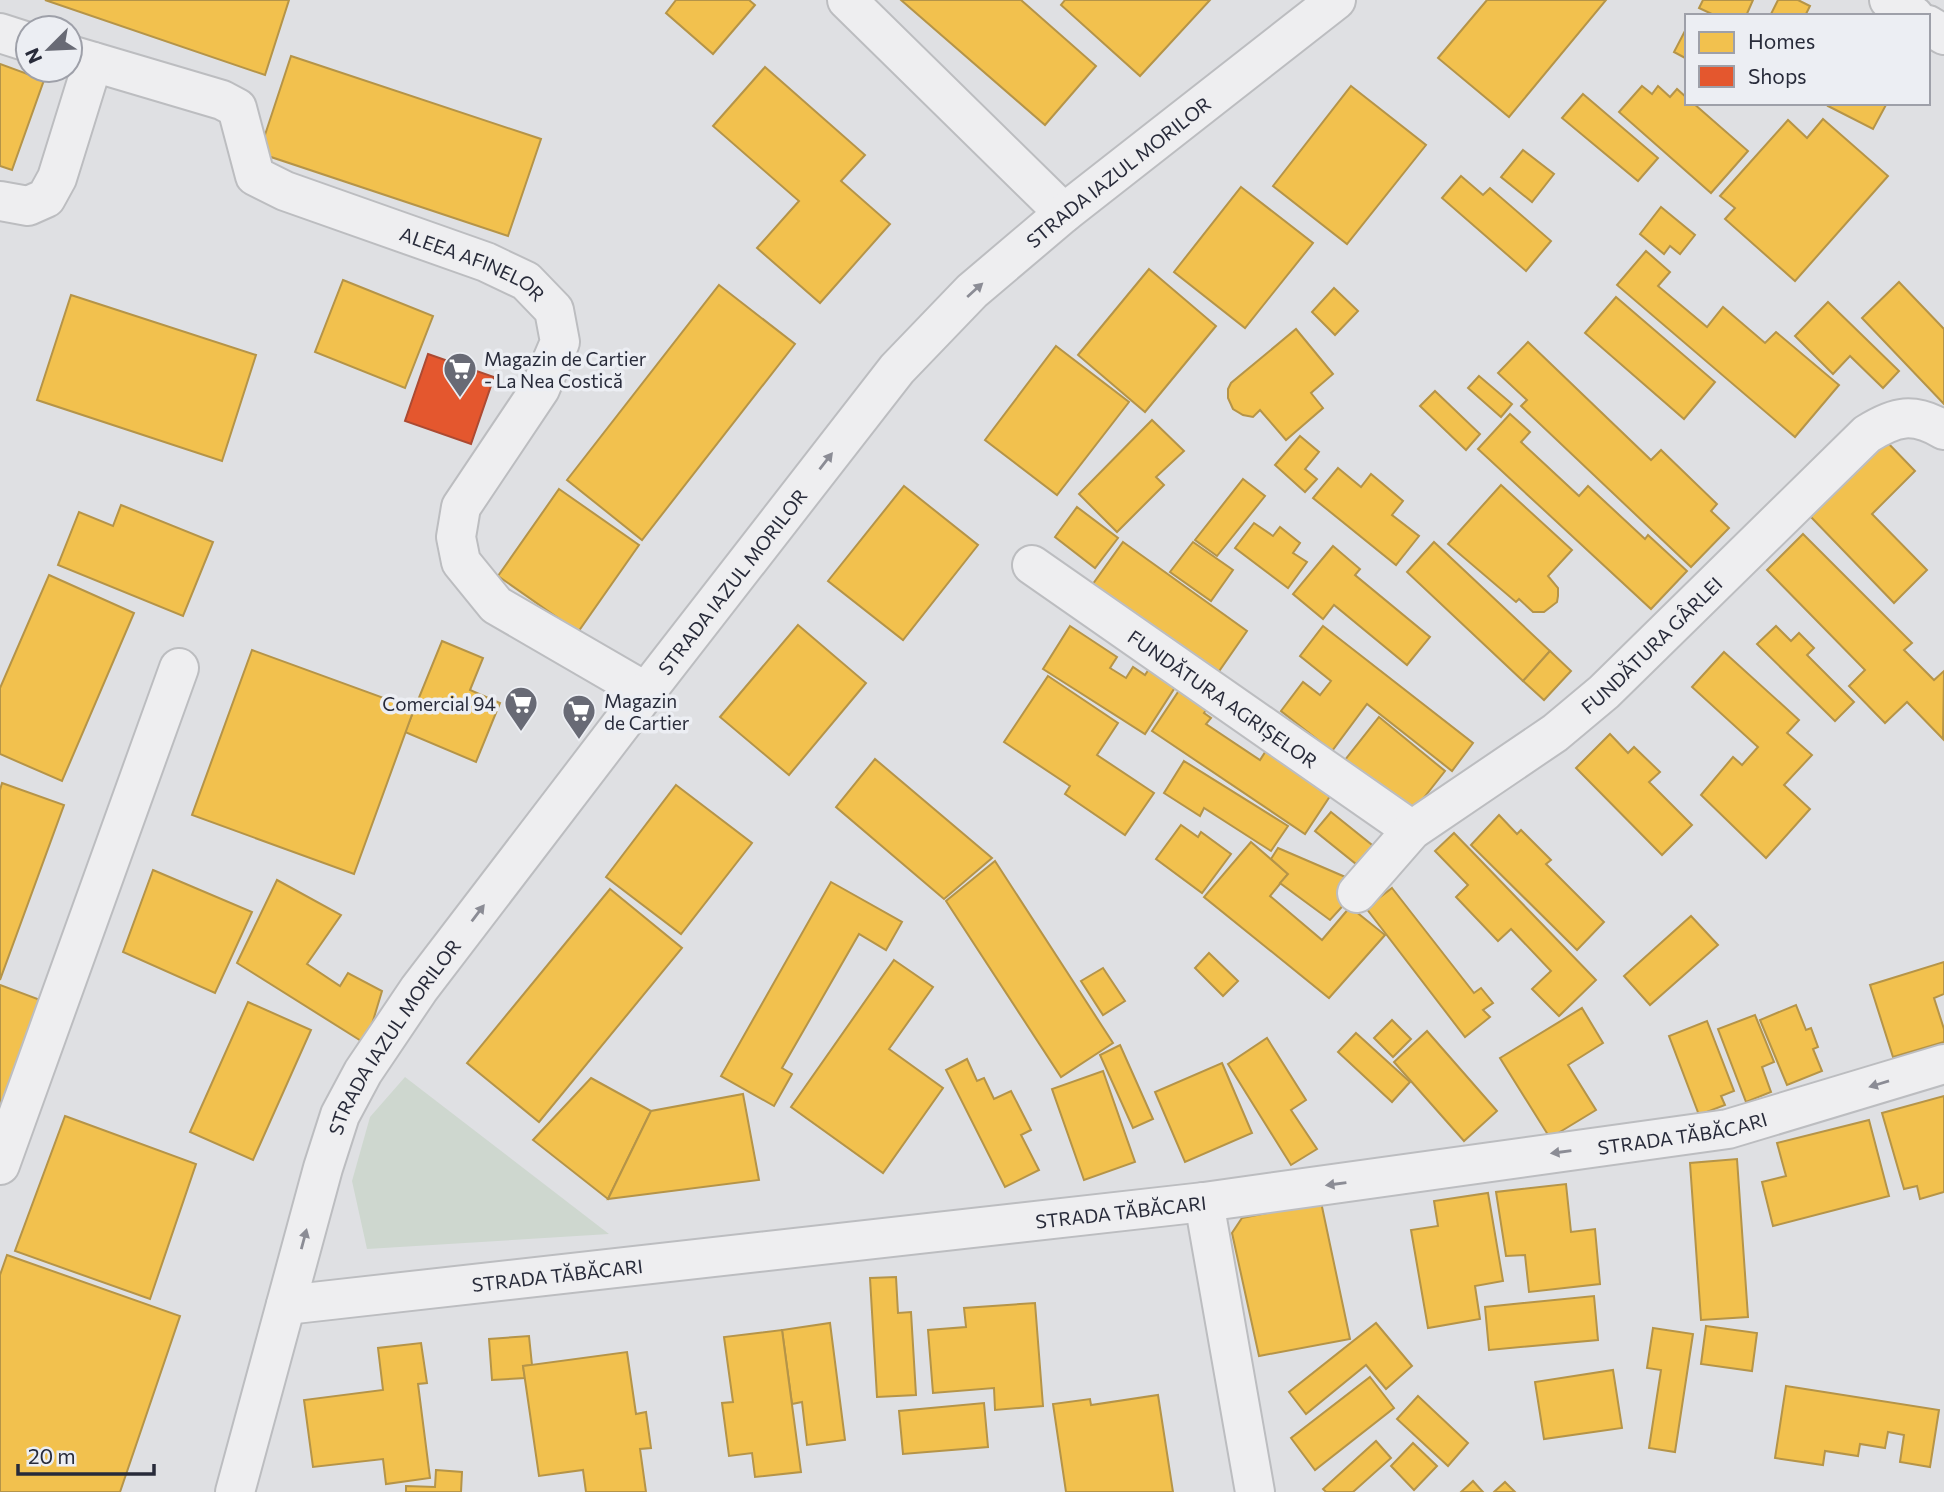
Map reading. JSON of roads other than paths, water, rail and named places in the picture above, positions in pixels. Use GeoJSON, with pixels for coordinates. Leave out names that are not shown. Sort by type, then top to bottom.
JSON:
{"type":"FeatureCollection","features":[{"type":"Feature","properties":{"kind":"street"},"geometry":{"type":"LineString","coordinates":[[846,0],[1064,213]]}},
{"type":"Feature","properties":{"kind":"street","name":"STRADA IAZUL MORILOR"},"geometry":{"type":"LineString","coordinates":[[235,1492],[323,1168],[340,1115],[363,1072],[419,989],[897,369],[972,291],[1064,213],[1336,0]]}},
{"type":"Feature","properties":{"kind":"street"},"geometry":{"type":"LineString","coordinates":[[1889,0],[1911,14]]}},
{"type":"Feature","properties":{"kind":"street","name":"ALEEA AFINELOR"},"geometry":{"type":"LineString","coordinates":[[84,60],[222,100],[237,108],[255,176],[285,191],[486,262],[526,281],[554,310],[560,342],[540,389],[461,507],[456,537],[461,562],[496,605],[646,692]]}},
{"type":"Feature","properties":{"kind":"street"},"geometry":{"type":"LineString","coordinates":[[0,201],[28,206],[46,198],[57,178],[77,84]]}},
{"type":"Feature","properties":{"kind":"street","name":"FUNDĂTURA GÂRLEI"},"geometry":{"type":"LineString","coordinates":[[1357,893],[1412,830],[1555,733],[1604,692],[1867,434],[1890,420],[1909,417],[1944,430]]}},
{"type":"Feature","properties":{"kind":"street","name":"FUNDĂTURA AGRIȘELOR"},"geometry":{"type":"LineString","coordinates":[[1032,565],[1412,830]]}},
{"type":"Feature","properties":{"kind":"street"},"geometry":{"type":"LineString","coordinates":[[0,1165],[179,668]]}},
{"type":"Feature","properties":{"kind":"street","name":"STRADA TĂBĂCARI"},"geometry":{"type":"LineString","coordinates":[[286,1305],[1204,1202],[1728,1129],[1944,1064]]}},
{"type":"Feature","properties":{"kind":"street"},"geometry":{"type":"LineString","coordinates":[[1204,1202],[1255,1492]]}},
{"type":"Feature","properties":{"kind":"place","name":"Magazin de Cartier - La Nea Costică"},"geometry":{"type":"Point","coordinates":[460,399]}},
{"type":"Feature","properties":{"kind":"place","name":"Comercial 94"},"geometry":{"type":"Point","coordinates":[521,733]}},
{"type":"Feature","properties":{"kind":"place","name":"Magazin de Cartier"},"geometry":{"type":"Point","coordinates":[579,741]}}]}
